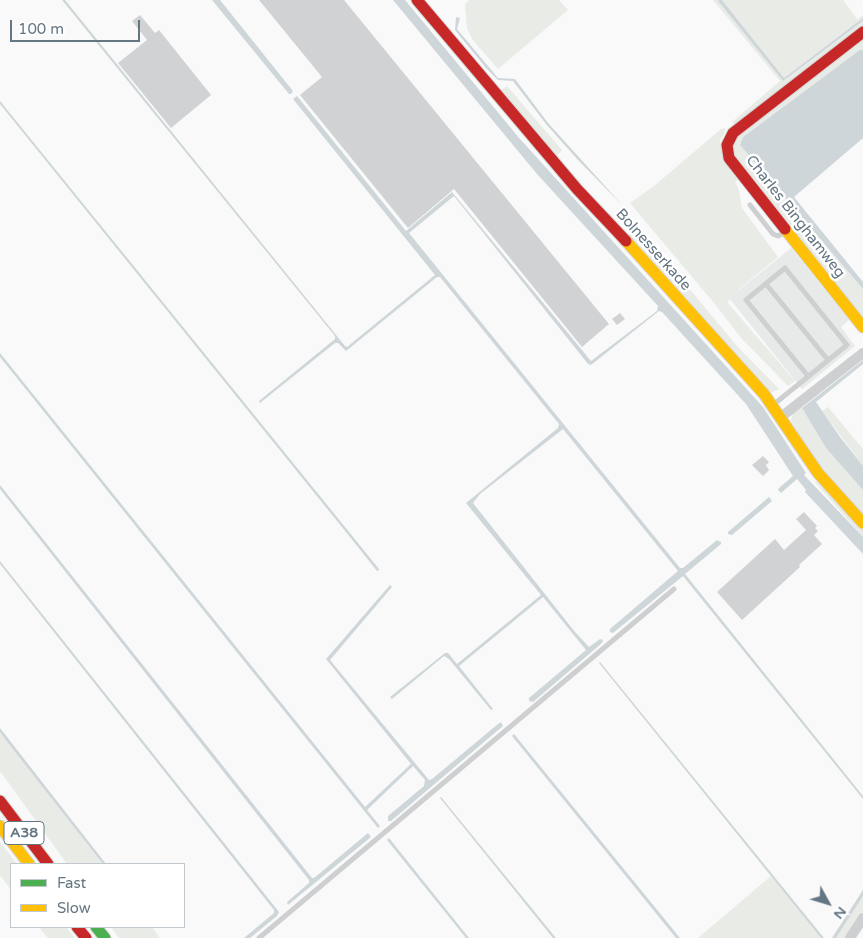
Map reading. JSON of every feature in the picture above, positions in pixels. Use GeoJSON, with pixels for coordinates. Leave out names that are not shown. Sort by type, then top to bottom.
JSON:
{"type":"FeatureCollection","features":[{"type":"Feature","properties":{"kind":"main road","name":"Bolnesserkade"},"geometry":{"type":"LineString","coordinates":[[417,0],[577,189],[772,405],[818,473],[863,523]]}},
{"type":"Feature","properties":{"kind":"main road","name":"Charles Binghamweg"},"geometry":{"type":"LineString","coordinates":[[863,32],[733,133],[728,140],[726,148],[729,158],[863,327]]}},
{"type":"Feature","properties":{"kind":"main road","name":"A38"},"geometry":{"type":"LineString","coordinates":[[0,801],[47,863]]}},
{"type":"Feature","properties":{"kind":"main road","name":"A38"},"geometry":{"type":"LineString","coordinates":[[0,826],[28,863]]}},
{"type":"Feature","properties":{"kind":"main road"},"geometry":{"type":"LineString","coordinates":[[78,928],[86,938]]}},
{"type":"Feature","properties":{"kind":"main road"},"geometry":{"type":"LineString","coordinates":[[97,928],[105,938]]}},
{"type":"Feature","properties":{"kind":"street"},"geometry":{"type":"LineString","coordinates":[[781,417],[863,353]]}},
{"type":"Feature","properties":{"kind":"street"},"geometry":{"type":"LineString","coordinates":[[850,938],[863,918]]}},
{"type":"Feature","properties":{"kind":"lane"},"geometry":{"type":"LineString","coordinates":[[750,205],[773,234],[778,236],[788,231]]}},
{"type":"Feature","properties":{"kind":"lane"},"geometry":{"type":"LineString","coordinates":[[772,405],[847,345],[785,268],[746,300],[808,376]]}},
{"type":"Feature","properties":{"kind":"lane"},"geometry":{"type":"LineString","coordinates":[[766,284],[828,360]]}},
{"type":"Feature","properties":{"kind":"lane"},"geometry":{"type":"LineString","coordinates":[[259,938],[674,589]]}},
{"type":"Feature","properties":{"kind":"shaded area"},"geometry":{"type":"Polygon","coordinates":[[[62,0],[65,0],[345,346],[347,347],[435,275],[293,99],[297,96],[406,231],[452,192],[591,361],[657,311],[658,306],[537,174],[393,0],[405,0],[520,139],[763,407],[806,473],[804,475],[863,537],[863,554],[805,492],[806,490],[797,479],[781,493],[779,491],[778,489],[793,476],[746,404],[662,312],[659,311],[591,365],[588,364],[454,196],[409,233],[680,568],[683,568],[717,540],[721,542],[685,574],[863,796],[863,799],[683,576],[613,633],[610,632],[610,629],[678,571],[563,429],[480,494],[473,503],[575,632],[589,647],[600,639],[603,640],[602,643],[533,702],[529,701],[529,698],[586,650],[543,597],[459,666],[493,709],[491,710],[449,659],[444,656],[392,699],[390,697],[445,653],[448,653],[457,664],[541,595],[466,503],[558,428],[559,424],[440,277],[437,277],[346,351],[338,343],[335,343],[260,403],[259,401],[335,339],[335,336],[62,0]]]}},
{"type":"Feature","properties":{"kind":"shaded area"},"geometry":{"type":"Polygon","coordinates":[[[212,0],[220,0],[293,91],[291,94],[289,94],[212,0]]]}},
{"type":"Feature","properties":{"kind":"shaded area"},"geometry":{"type":"Polygon","coordinates":[[[469,0],[559,0],[568,10],[498,69],[472,39],[467,28],[465,4],[469,0]]]}},
{"type":"Feature","properties":{"kind":"shaded area"},"geometry":{"type":"Polygon","coordinates":[[[713,0],[719,0],[783,81],[863,21],[863,27],[735,124],[732,122],[780,81],[713,0]]]}},
{"type":"Feature","properties":{"kind":"shaded area"},"geometry":{"type":"Polygon","coordinates":[[[719,0],[722,0],[784,78],[863,18],[863,21],[783,81],[719,0]]]}},
{"type":"Feature","properties":{"kind":"shaded area"},"geometry":{"type":"Polygon","coordinates":[[[722,0],[843,0],[857,19],[863,15],[863,18],[784,78],[722,0]]]}},
{"type":"Feature","properties":{"kind":"shaded area"},"geometry":{"type":"Polygon","coordinates":[[[456,17],[460,18],[457,29],[498,78],[515,79],[548,123],[624,207],[546,124],[513,81],[498,80],[486,68],[455,30],[456,17]]]}},
{"type":"Feature","properties":{"kind":"shaded area"},"geometry":{"type":"Polygon","coordinates":[[[863,39],[863,50],[743,137],[740,145],[863,289],[863,318],[733,154],[732,140],[863,39]]]}},
{"type":"Feature","properties":{"kind":"shaded area"},"geometry":{"type":"Polygon","coordinates":[[[860,50],[863,50],[863,138],[794,197],[863,282],[863,289],[740,145],[743,137],[860,50]]]}},
{"type":"Feature","properties":{"kind":"shaded area"},"geometry":{"type":"Polygon","coordinates":[[[507,86],[562,150],[556,157],[499,91],[507,86]]]}},
{"type":"Feature","properties":{"kind":"shaded area"},"geometry":{"type":"Polygon","coordinates":[[[0,101],[379,570],[377,571],[0,104],[0,101]]]}},
{"type":"Feature","properties":{"kind":"shaded area"},"geometry":{"type":"Polygon","coordinates":[[[725,128],[720,143],[741,176],[735,182],[739,190],[742,208],[778,257],[738,290],[739,293],[727,302],[795,381],[788,386],[742,339],[630,203],[654,186],[721,129],[725,128]]]}},
{"type":"Feature","properties":{"kind":"shaded area"},"geometry":{"type":"Polygon","coordinates":[[[633,228],[693,293],[736,345],[779,389],[770,393],[627,236],[633,228]]]}},
{"type":"Feature","properties":{"kind":"shaded area"},"geometry":{"type":"Polygon","coordinates":[[[791,248],[849,320],[841,327],[855,346],[802,389],[729,298],[791,248]]]}},
{"type":"Feature","properties":{"kind":"shaded area"},"geometry":{"type":"Polygon","coordinates":[[[0,353],[365,807],[411,764],[326,659],[390,585],[392,587],[330,660],[429,780],[498,724],[501,722],[503,726],[391,821],[388,821],[388,816],[424,786],[425,780],[413,766],[367,810],[380,826],[378,828],[0,357],[0,353]]]}},
{"type":"Feature","properties":{"kind":"shaded area"},"geometry":{"type":"Polygon","coordinates":[[[863,360],[863,364],[816,402],[863,466],[863,490],[826,448],[802,408],[863,360]]]}},
{"type":"Feature","properties":{"kind":"shaded area"},"geometry":{"type":"Polygon","coordinates":[[[800,405],[826,448],[863,490],[863,514],[824,470],[798,433],[791,420],[793,413],[800,405]]]}},
{"type":"Feature","properties":{"kind":"shaded area"},"geometry":{"type":"Polygon","coordinates":[[[828,407],[863,449],[863,466],[822,411],[828,407]]]}},
{"type":"Feature","properties":{"kind":"shaded area"},"geometry":{"type":"Polygon","coordinates":[[[814,481],[863,528],[863,537],[814,481]]]}},
{"type":"Feature","properties":{"kind":"shaded area"},"geometry":{"type":"Polygon","coordinates":[[[0,485],[312,878],[368,833],[371,837],[288,905],[287,902],[309,883],[309,880],[0,489],[0,485]]]}},
{"type":"Feature","properties":{"kind":"shaded area"},"geometry":{"type":"Polygon","coordinates":[[[769,497],[772,501],[732,535],[728,534],[728,532],[769,497]]]}},
{"type":"Feature","properties":{"kind":"shaded area"},"geometry":{"type":"Polygon","coordinates":[[[0,561],[279,912],[277,916],[250,938],[244,938],[274,913],[274,910],[0,564],[0,561]]]}},
{"type":"Feature","properties":{"kind":"shaded area"},"geometry":{"type":"Polygon","coordinates":[[[600,662],[824,938],[821,938],[600,662]]]}},
{"type":"Feature","properties":{"kind":"shaded area"},"geometry":{"type":"Polygon","coordinates":[[[0,728],[105,863],[102,863],[0,732],[0,728]]]}},
{"type":"Feature","properties":{"kind":"shaded area"},"geometry":{"type":"Polygon","coordinates":[[[0,732],[102,863],[66,863],[0,771],[0,732]]]}},
{"type":"Feature","properties":{"kind":"shaded area"},"geometry":{"type":"Polygon","coordinates":[[[514,734],[680,938],[676,938],[512,736],[514,734]]]}},
{"type":"Feature","properties":{"kind":"shaded area"},"geometry":{"type":"Polygon","coordinates":[[[441,797],[556,938],[553,938],[441,797]]]}},
{"type":"Feature","properties":{"kind":"shaded area"},"geometry":{"type":"Polygon","coordinates":[[[389,838],[469,938],[466,938],[387,840],[389,838]]]}},
{"type":"Feature","properties":{"kind":"shaded area"},"geometry":{"type":"Polygon","coordinates":[[[0,842],[16,863],[10,863],[10,889],[0,875],[0,842]]]}},
{"type":"Feature","properties":{"kind":"shaded area"},"geometry":{"type":"Polygon","coordinates":[[[771,876],[821,938],[698,938],[771,876]]]}},
{"type":"Feature","properties":{"kind":"shaded area"},"geometry":{"type":"Polygon","coordinates":[[[863,890],[863,896],[836,938],[832,938],[863,890]]]}},
{"type":"Feature","properties":{"kind":"shaded area"},"geometry":{"type":"Polygon","coordinates":[[[863,896],[863,911],[845,938],[836,938],[863,896]]]}},
{"type":"Feature","properties":{"kind":"shaded area"},"geometry":{"type":"Polygon","coordinates":[[[40,928],[67,928],[75,938],[48,938],[40,928]]]}},
{"type":"Feature","properties":{"kind":"shaded area"},"geometry":{"type":"Polygon","coordinates":[[[112,928],[153,928],[160,938],[119,938],[112,928]]]}},
{"type":"Feature","properties":{"kind":"building"},"geometry":{"type":"Polygon","coordinates":[[[259,0],[344,0],[609,324],[582,347],[454,189],[408,228],[300,95],[322,77],[259,0]]]}},
{"type":"Feature","properties":{"kind":"building"},"geometry":{"type":"Polygon","coordinates":[[[140,15],[155,33],[159,30],[211,95],[171,128],[118,63],[147,40],[132,21],[140,15]]]}},
{"type":"Feature","properties":{"kind":"building"},"geometry":{"type":"Polygon","coordinates":[[[620,313],[625,319],[617,325],[612,319],[620,313]]]}},
{"type":"Feature","properties":{"kind":"building"},"geometry":{"type":"Polygon","coordinates":[[[763,456],[769,462],[766,465],[769,470],[763,476],[752,465],[763,456]]]}},
{"type":"Feature","properties":{"kind":"building"},"geometry":{"type":"Polygon","coordinates":[[[804,512],[817,526],[815,528],[818,531],[814,535],[822,544],[799,565],[800,567],[742,620],[717,592],[775,539],[784,550],[806,530],[796,519],[804,512]]]}},
{"type":"Feature","properties":{"kind":"traffic: fast"},"geometry":{"type":"LineString","coordinates":[[97,928],[105,938]]}},
{"type":"Feature","properties":{"kind":"traffic: slow"},"geometry":{"type":"LineString","coordinates":[[785,229],[863,327]]}},
{"type":"Feature","properties":{"kind":"traffic: slow"},"geometry":{"type":"LineString","coordinates":[[626,241],[764,394],[818,473],[863,523]]}},
{"type":"Feature","properties":{"kind":"traffic: slow"},"geometry":{"type":"LineString","coordinates":[[0,826],[28,863]]}},
{"type":"Feature","properties":{"kind":"traffic: jam"},"geometry":{"type":"LineString","coordinates":[[417,0],[577,189],[626,241]]}},
{"type":"Feature","properties":{"kind":"traffic: jam"},"geometry":{"type":"LineString","coordinates":[[785,229],[729,158],[727,145],[733,133],[863,32]]}},
{"type":"Feature","properties":{"kind":"traffic: jam"},"geometry":{"type":"LineString","coordinates":[[0,801],[47,863]]}},
{"type":"Feature","properties":{"kind":"traffic: jam"},"geometry":{"type":"LineString","coordinates":[[78,928],[86,938]]}}]}
